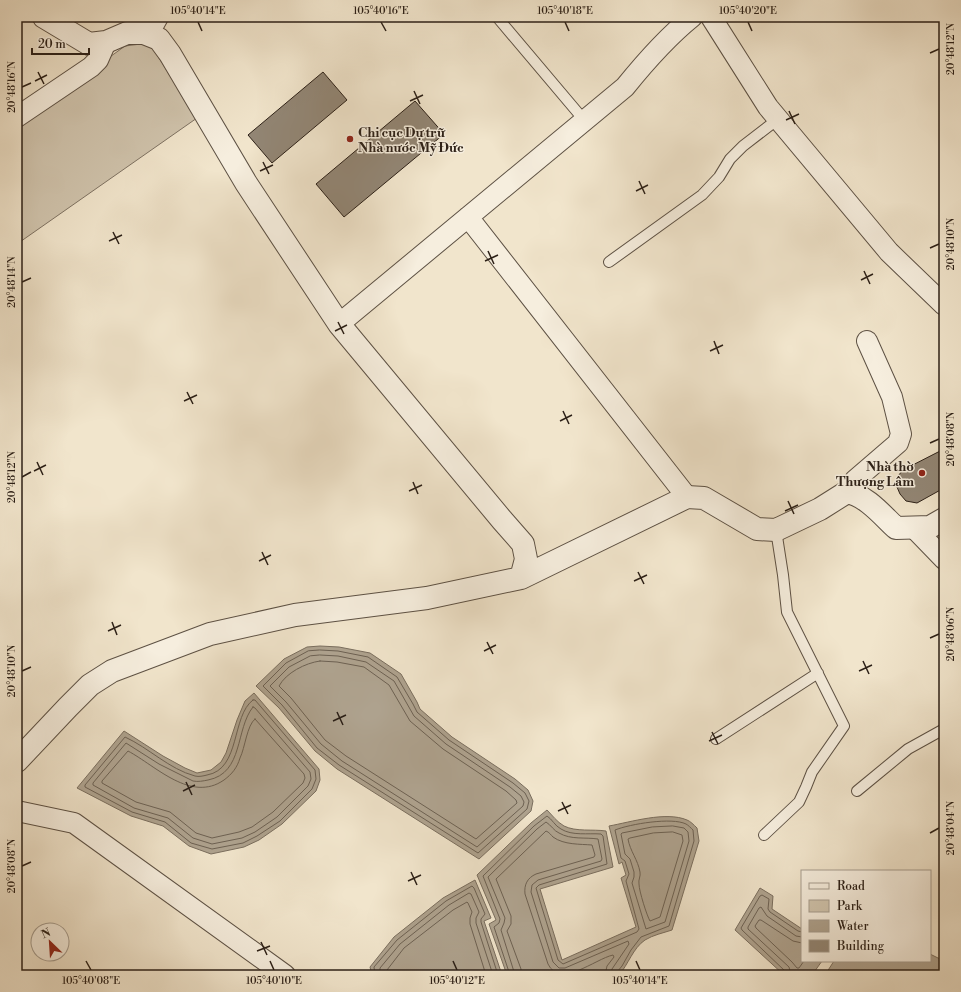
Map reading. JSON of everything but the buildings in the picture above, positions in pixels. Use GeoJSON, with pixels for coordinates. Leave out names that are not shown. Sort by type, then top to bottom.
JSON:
{"type":"FeatureCollection","features":[{"type":"Feature","properties":{"kind":"street"},"geometry":{"type":"LineString","coordinates":[[44,17],[89,44],[106,42],[127,33],[144,33],[153,26],[159,39],[170,54],[246,184],[339,324],[523,544],[526,559],[521,578]]}},
{"type":"Feature","properties":{"kind":"street"},"geometry":{"type":"LineString","coordinates":[[711,17],[768,107],[889,252],[944,305]]}},
{"type":"Feature","properties":{"kind":"street"},"geometry":{"type":"LineString","coordinates":[[339,324],[625,86],[678,21]]}},
{"type":"Feature","properties":{"kind":"street"},"geometry":{"type":"LineString","coordinates":[[17,117],[91,67],[98,60],[106,42]]}},
{"type":"Feature","properties":{"kind":"street"},"geometry":{"type":"LineString","coordinates":[[468,217],[687,497]]}},
{"type":"Feature","properties":{"kind":"street"},"geometry":{"type":"LineString","coordinates":[[17,761],[68,707],[96,682],[112,671],[210,634],[295,615],[427,598],[521,578],[687,497],[704,498],[757,528],[776,530],[820,510],[846,492],[855,480],[898,443],[900,434],[892,397],[867,341]]}},
{"type":"Feature","properties":{"kind":"street"},"geometry":{"type":"LineString","coordinates":[[846,492],[854,494],[868,502],[896,528],[930,527],[944,519]]}},
{"type":"Feature","properties":{"kind":"street"},"geometry":{"type":"LineString","coordinates":[[914,528],[944,559]]}},
{"type":"Feature","properties":{"kind":"street"},"geometry":{"type":"LineString","coordinates":[[17,811],[74,823],[285,975]]}},
{"type":"Feature","properties":{"kind":"lane"},"geometry":{"type":"LineString","coordinates":[[497,17],[584,120]]}},
{"type":"Feature","properties":{"kind":"lane"},"geometry":{"type":"LineString","coordinates":[[609,262],[702,194],[719,177],[730,159],[743,146],[778,119]]}},
{"type":"Feature","properties":{"kind":"lane"},"geometry":{"type":"LineString","coordinates":[[764,835],[799,802],[812,772],[844,726],[787,612],[776,530]]}},
{"type":"Feature","properties":{"kind":"lane"},"geometry":{"type":"LineString","coordinates":[[716,739],[818,673]]}},
{"type":"Feature","properties":{"kind":"lane"},"geometry":{"type":"LineString","coordinates":[[857,791],[908,749],[944,729]]}},
{"type":"Feature","properties":{"kind":"green space"},"geometry":{"type":"Polygon","coordinates":[[[141,44],[152,47],[197,118],[17,244],[17,124],[125,46],[141,44]]]}},
{"type":"Feature","properties":{"kind":"water"},"geometry":{"type":"Polygon","coordinates":[[[307,647],[339,647],[370,653],[401,674],[420,709],[452,737],[515,779],[528,790],[533,801],[531,811],[479,859],[337,769],[315,751],[279,708],[256,686],[284,659],[307,647]]]}},
{"type":"Feature","properties":{"kind":"water"},"geometry":{"type":"Polygon","coordinates":[[[254,693],[319,769],[320,780],[316,791],[282,824],[259,840],[244,847],[211,854],[189,846],[163,826],[131,816],[77,788],[124,731],[185,768],[197,773],[211,770],[221,762],[226,753],[245,701],[254,693]]]}},
{"type":"Feature","properties":{"kind":"water"},"geometry":{"type":"Polygon","coordinates":[[[547,810],[559,823],[569,828],[606,831],[613,867],[540,889],[562,960],[636,927],[621,878],[626,875],[622,862],[619,864],[609,826],[648,818],[669,817],[687,820],[697,828],[699,841],[672,930],[651,937],[641,943],[619,975],[507,975],[489,924],[496,920],[477,875],[531,823],[547,810]]]}},
{"type":"Feature","properties":{"kind":"water"},"geometry":{"type":"Polygon","coordinates":[[[475,880],[491,918],[484,921],[502,975],[372,975],[370,967],[394,937],[443,898],[475,880]]]}},
{"type":"Feature","properties":{"kind":"water"},"geometry":{"type":"Polygon","coordinates":[[[760,888],[773,896],[772,909],[801,928],[801,962],[821,962],[812,975],[784,975],[735,930],[760,888]]]}},
{"type":"Feature","properties":{"kind":"water"},"geometry":{"type":"Polygon","coordinates":[[[931,954],[944,961],[944,975],[825,975],[833,962],[931,962],[931,954]]]}},
{"type":"Feature","properties":{"kind":"place","name":"Chi cục Dự trữ Nhà nước Mỹ Đức"},"geometry":{"type":"Point","coordinates":[350,139]}},
{"type":"Feature","properties":{"kind":"place","name":"Nhà thờ Thượng Lâm"},"geometry":{"type":"Point","coordinates":[922,473]}}]}
